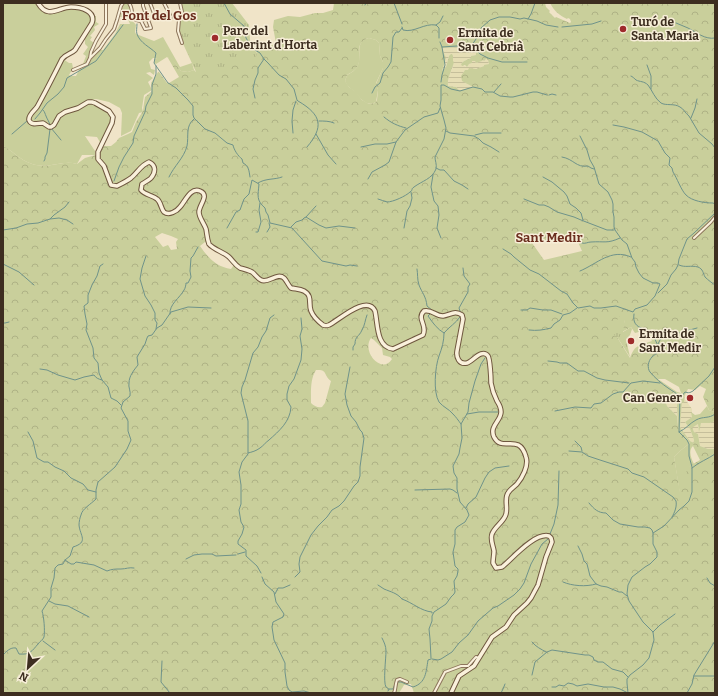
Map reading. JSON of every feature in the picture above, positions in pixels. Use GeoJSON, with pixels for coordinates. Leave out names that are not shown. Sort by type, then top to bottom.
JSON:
{"type":"FeatureCollection","features":[{"type":"Feature","properties":{"kind":"street"},"geometry":{"type":"LineString","coordinates":[[38,3],[42,9],[48,11],[55,11],[69,7],[81,9],[90,12],[93,19],[75,50],[62,59],[35,109],[29,116],[29,121],[33,124],[43,123],[51,127],[63,113],[89,102],[93,102],[108,111],[112,115],[112,121],[98,152],[98,159],[104,166],[112,185],[115,186],[131,178],[140,168],[149,162],[152,163],[154,172],[152,177],[142,184],[141,189],[143,192],[157,199],[163,211],[166,213],[168,214],[177,210],[192,192],[197,190],[202,192],[204,199],[199,215],[206,229],[210,245],[228,256],[237,266],[252,272],[261,280],[265,281],[281,277],[291,288],[304,291],[310,299],[311,310],[323,325],[329,325],[353,310],[365,305],[370,305],[375,313],[381,340],[388,348],[393,349],[423,334],[425,329],[421,315],[425,310],[429,310],[441,316],[456,313],[462,315],[463,321],[456,351],[457,358],[460,362],[466,363],[480,354],[485,354],[488,357],[493,389],[501,412],[493,427],[494,436],[496,440],[501,443],[514,443],[520,445],[527,458],[527,463],[522,476],[507,495],[507,512],[505,517],[494,530],[492,535],[491,540],[494,551],[492,561],[493,564],[496,568],[502,567],[528,544],[543,535],[549,536],[552,540],[538,585],[531,598],[514,615],[506,627],[492,637],[472,667],[459,676],[451,693]]}},
{"type":"Feature","properties":{"kind":"street"},"geometry":{"type":"LineString","coordinates":[[73,70],[87,64],[90,58],[96,41],[106,24],[106,3]]}},
{"type":"Feature","properties":{"kind":"street"},"geometry":{"type":"LineString","coordinates":[[90,58],[100,48],[114,29],[123,3]]}},
{"type":"Feature","properties":{"kind":"street"},"geometry":{"type":"LineString","coordinates":[[129,3],[132,7],[133,17],[135,20],[139,22],[147,18]]}},
{"type":"Feature","properties":{"kind":"street"},"geometry":{"type":"LineString","coordinates":[[141,21],[145,29],[152,28],[147,18],[143,3]]}},
{"type":"Feature","properties":{"kind":"street"},"geometry":{"type":"LineString","coordinates":[[150,3],[155,16]]}},
{"type":"Feature","properties":{"kind":"street"},"geometry":{"type":"LineString","coordinates":[[164,3],[171,17]]}},
{"type":"Feature","properties":{"kind":"street"},"geometry":{"type":"LineString","coordinates":[[180,3],[182,12],[179,20],[178,31],[182,43]]}},
{"type":"Feature","properties":{"kind":"street"},"geometry":{"type":"LineString","coordinates":[[695,236],[715,217]]}},
{"type":"Feature","properties":{"kind":"street"},"geometry":{"type":"LineString","coordinates":[[434,693],[445,672],[461,666],[468,666],[476,657],[479,658]]}},
{"type":"Feature","properties":{"kind":"street"},"geometry":{"type":"LineString","coordinates":[[394,693],[397,680],[400,679],[408,682]]}},
{"type":"Feature","properties":{"kind":"shaded area"},"geometry":{"type":"Polygon","coordinates":[[[468,46],[471,46],[476,55],[471,56],[471,58],[461,64],[467,67],[467,65],[472,63],[471,62],[474,59],[476,63],[486,59],[488,60],[489,64],[476,69],[464,71],[462,80],[473,87],[465,90],[459,90],[456,87],[448,86],[449,76],[453,67],[453,56],[449,56],[446,67],[441,72],[446,58],[442,48],[466,47],[462,50],[468,49],[468,46]]]}},
{"type":"Feature","properties":{"kind":"shaded area"},"geometry":{"type":"Polygon","coordinates":[[[677,395],[677,416],[667,406],[664,397],[677,395]]]}},
{"type":"Feature","properties":{"kind":"shaded area"},"geometry":{"type":"Polygon","coordinates":[[[685,399],[692,409],[692,417],[685,422],[690,429],[694,443],[690,441],[680,427],[682,402],[684,402],[685,399]]]}},
{"type":"Feature","properties":{"kind":"shaded area"},"geometry":{"type":"Polygon","coordinates":[[[714,420],[714,449],[708,449],[700,446],[698,434],[694,432],[692,427],[698,424],[698,430],[701,423],[710,423],[714,420]]]}},
{"type":"Feature","properties":{"kind":"green space"},"geometry":{"type":"Polygon","coordinates":[[[4,3],[36,3],[45,11],[74,9],[91,15],[92,20],[74,50],[61,56],[29,122],[42,124],[49,128],[65,113],[89,103],[94,104],[107,111],[111,117],[101,144],[97,137],[85,136],[95,151],[95,155],[82,155],[77,164],[67,163],[41,166],[18,157],[3,146],[4,3]]]}},
{"type":"Feature","properties":{"kind":"green space"},"geometry":{"type":"Polygon","coordinates":[[[128,3],[130,18],[136,25],[136,34],[154,41],[163,37],[180,67],[192,63],[194,70],[188,72],[181,71],[170,57],[167,57],[156,64],[154,63],[154,59],[157,58],[153,58],[149,62],[151,69],[155,70],[154,75],[150,72],[146,73],[153,78],[148,82],[152,90],[144,95],[142,108],[143,112],[139,113],[131,131],[121,136],[122,113],[120,108],[109,102],[96,99],[64,111],[53,125],[49,126],[32,123],[30,119],[63,59],[69,63],[72,63],[73,68],[69,75],[76,76],[80,68],[87,64],[100,50],[103,50],[115,34],[120,24],[130,24],[125,13],[122,17],[120,17],[123,5],[128,3]]]}},
{"type":"Feature","properties":{"kind":"green space","name":"Parc del Laberint d'Horta"},"geometry":{"type":"Polygon","coordinates":[[[180,3],[232,3],[249,25],[250,40],[257,54],[255,59],[208,73],[196,72],[179,35],[179,22],[182,12],[180,3]]]}},
{"type":"Feature","properties":{"kind":"green space"},"geometry":{"type":"Polygon","coordinates":[[[334,3],[545,3],[546,7],[550,11],[549,12],[555,18],[556,17],[570,23],[570,19],[567,19],[559,14],[550,3],[715,3],[715,412],[709,410],[703,397],[706,389],[700,386],[695,390],[688,389],[683,399],[679,387],[665,379],[655,379],[677,395],[664,397],[667,406],[677,416],[678,427],[690,443],[674,457],[680,492],[688,467],[700,460],[693,446],[694,440],[690,429],[692,427],[694,432],[698,434],[700,446],[708,449],[714,449],[715,435],[715,693],[414,693],[411,684],[404,685],[399,693],[307,693],[301,691],[298,693],[3,693],[3,146],[23,160],[42,166],[67,163],[77,164],[85,158],[99,154],[104,146],[111,146],[119,138],[132,132],[143,111],[145,97],[152,91],[151,83],[158,72],[167,83],[179,77],[168,58],[170,56],[181,71],[188,72],[194,70],[196,72],[257,54],[254,44],[268,46],[274,45],[276,43],[273,27],[274,20],[288,16],[300,17],[333,10],[334,3]],[[369,38],[359,47],[357,67],[347,75],[345,81],[362,100],[369,104],[375,103],[377,100],[378,90],[376,84],[383,68],[383,62],[380,56],[379,43],[376,40],[369,38]],[[471,46],[468,47],[469,49],[464,51],[462,50],[465,47],[442,48],[446,58],[442,71],[446,67],[451,54],[453,56],[453,62],[454,61],[448,79],[448,86],[456,87],[459,90],[473,87],[462,81],[461,76],[465,70],[468,70],[469,68],[476,69],[489,64],[488,60],[486,59],[476,63],[475,61],[472,61],[472,63],[467,67],[465,65],[462,66],[461,64],[464,61],[471,58],[471,56],[476,55],[471,46]],[[162,233],[155,237],[163,247],[168,245],[171,250],[177,249],[176,242],[178,239],[162,233]],[[530,240],[544,260],[582,251],[577,240],[530,240]],[[205,242],[200,246],[213,261],[221,266],[231,269],[234,265],[227,257],[205,242]],[[625,319],[617,337],[630,358],[636,348],[652,341],[646,330],[635,333],[631,327],[622,332],[625,319]],[[371,338],[369,349],[374,360],[378,363],[388,363],[392,359],[383,355],[382,348],[371,338]],[[316,370],[311,386],[311,403],[322,407],[325,403],[331,381],[322,370],[316,370]]]}},
{"type":"Feature","properties":{"kind":"green space"},"geometry":{"type":"Polygon","coordinates":[[[95,16],[96,22],[99,24],[94,27],[95,30],[90,36],[92,37],[90,40],[94,43],[86,63],[83,64],[86,56],[83,54],[88,47],[85,44],[85,37],[94,22],[95,16]]]}},
{"type":"Feature","properties":{"kind":"green space"},"geometry":{"type":"Polygon","coordinates":[[[369,38],[376,40],[379,43],[380,56],[384,66],[376,83],[378,90],[376,102],[369,104],[361,99],[345,81],[347,75],[355,70],[358,65],[360,45],[364,40],[369,38]]]}},
{"type":"Feature","properties":{"kind":"green space"},"geometry":{"type":"Polygon","coordinates":[[[621,315],[625,319],[623,332],[631,327],[632,329],[630,335],[626,339],[630,357],[617,337],[609,330],[621,315]]]}},
{"type":"Feature","properties":{"kind":"green space"},"geometry":{"type":"Polygon","coordinates":[[[654,379],[658,379],[677,392],[681,393],[683,398],[685,396],[684,403],[682,402],[680,427],[690,441],[694,443],[690,452],[694,464],[689,467],[680,494],[674,457],[690,443],[678,427],[677,395],[654,379]]]}},
{"type":"Feature","properties":{"kind":"green space"},"geometry":{"type":"Polygon","coordinates":[[[707,406],[709,410],[715,412],[715,421],[710,423],[701,423],[699,432],[698,424],[690,429],[685,422],[692,417],[691,412],[695,415],[700,414],[707,406]]]}},
{"type":"Feature","properties":{"kind":"waterway"},"geometry":{"type":"LineString","coordinates":[[224,3],[230,14],[244,26],[246,38],[251,46],[260,53],[279,75],[286,79],[294,89],[297,100],[312,111],[316,116],[318,127],[307,147]]}},
{"type":"Feature","properties":{"kind":"waterway"},"geometry":{"type":"LineString","coordinates":[[394,3],[402,24]]}},
{"type":"Feature","properties":{"kind":"waterway"},"geometry":{"type":"LineString","coordinates":[[528,19],[535,3]]}},
{"type":"Feature","properties":{"kind":"waterway"},"geometry":{"type":"LineString","coordinates":[[436,25],[440,22],[443,16]]}},
{"type":"Feature","properties":{"kind":"waterway"},"geometry":{"type":"LineString","coordinates":[[442,47],[472,45],[481,28],[490,20],[499,17],[524,18],[558,27]]}},
{"type":"Feature","properties":{"kind":"waterway"},"geometry":{"type":"LineString","coordinates":[[562,27],[592,24],[601,21]]}},
{"type":"Feature","properties":{"kind":"waterway"},"geometry":{"type":"LineString","coordinates":[[676,23],[704,37],[715,38]]}},
{"type":"Feature","properties":{"kind":"waterway"},"geometry":{"type":"LineString","coordinates":[[137,24],[138,37],[156,53],[154,63],[168,83],[176,88],[193,106],[194,118],[205,129],[215,133],[227,143],[233,145],[236,153],[248,167],[250,177]]}},
{"type":"Feature","properties":{"kind":"waterway"},"geometry":{"type":"LineString","coordinates":[[35,119],[47,103],[64,87],[67,78],[96,61],[123,25]]}},
{"type":"Feature","properties":{"kind":"waterway"},"geometry":{"type":"LineString","coordinates":[[402,27],[403,30],[407,31],[427,25],[436,25],[439,28],[439,38]]}},
{"type":"Feature","properties":{"kind":"waterway"},"geometry":{"type":"LineString","coordinates":[[372,93],[375,87],[380,83],[383,73],[391,62],[393,37],[396,32],[399,32],[402,28]]}},
{"type":"Feature","properties":{"kind":"waterway"},"geometry":{"type":"LineString","coordinates":[[440,42],[445,65],[441,82]]}},
{"type":"Feature","properties":{"kind":"waterway"},"geometry":{"type":"LineString","coordinates":[[471,45],[480,54],[488,58],[502,62],[527,62]]}},
{"type":"Feature","properties":{"kind":"waterway"},"geometry":{"type":"LineString","coordinates":[[255,98],[253,89],[255,80],[258,73],[258,68],[264,59]]}},
{"type":"Feature","properties":{"kind":"waterway"},"geometry":{"type":"LineString","coordinates":[[647,65],[651,76],[651,89]]}},
{"type":"Feature","properties":{"kind":"waterway"},"geometry":{"type":"LineString","coordinates":[[114,181],[119,167],[133,143],[134,136],[152,94],[152,85],[156,74],[156,66]]}},
{"type":"Feature","properties":{"kind":"waterway"},"geometry":{"type":"LineString","coordinates":[[631,76],[648,85],[655,97],[661,103],[675,105],[683,109],[699,133],[715,148]]}},
{"type":"Feature","properties":{"kind":"waterway"},"geometry":{"type":"LineString","coordinates":[[494,92],[501,84]]}},
{"type":"Feature","properties":{"kind":"waterway"},"geometry":{"type":"LineString","coordinates":[[378,199],[387,202],[393,201],[408,194],[414,187],[429,178],[436,169],[435,157],[444,139],[446,128],[440,106],[441,85],[460,91],[473,87],[482,89],[485,92],[493,92],[500,96],[510,97],[533,92],[547,95]]}},
{"type":"Feature","properties":{"kind":"waterway"},"geometry":{"type":"LineString","coordinates":[[549,95],[556,95]]}},
{"type":"Feature","properties":{"kind":"waterway"},"geometry":{"type":"LineString","coordinates":[[691,118],[697,99]]}},
{"type":"Feature","properties":{"kind":"waterway"},"geometry":{"type":"LineString","coordinates":[[293,133],[293,110],[296,101]]}},
{"type":"Feature","properties":{"kind":"waterway"},"geometry":{"type":"LineString","coordinates":[[368,179],[372,172],[389,162],[396,142],[405,130],[424,117],[438,113],[440,108]]}},
{"type":"Feature","properties":{"kind":"waterway"},"geometry":{"type":"LineString","coordinates":[[43,110],[50,125]]}},
{"type":"Feature","properties":{"kind":"waterway"},"geometry":{"type":"LineString","coordinates":[[384,117],[389,121],[406,128]]}},
{"type":"Feature","properties":{"kind":"waterway"},"geometry":{"type":"LineString","coordinates":[[169,177],[186,150],[188,142],[188,128],[194,119]]}},
{"type":"Feature","properties":{"kind":"waterway"},"geometry":{"type":"LineString","coordinates":[[12,134],[27,121]]}},
{"type":"Feature","properties":{"kind":"waterway"},"geometry":{"type":"LineString","coordinates":[[319,121],[329,121],[334,123]]}},
{"type":"Feature","properties":{"kind":"waterway"},"geometry":{"type":"LineString","coordinates":[[613,125],[642,132],[658,141],[665,153],[670,158],[669,165],[672,168],[684,193],[695,200],[715,204]]}},
{"type":"Feature","properties":{"kind":"waterway"},"geometry":{"type":"LineString","coordinates":[[51,128],[61,140]]}},
{"type":"Feature","properties":{"kind":"waterway"},"geometry":{"type":"LineString","coordinates":[[44,161],[47,153],[50,129]]}},
{"type":"Feature","properties":{"kind":"waterway"},"geometry":{"type":"LineString","coordinates":[[446,131],[450,133],[474,136],[499,152]]}},
{"type":"Feature","properties":{"kind":"waterway"},"geometry":{"type":"LineString","coordinates":[[475,135],[483,133],[501,133]]}},
{"type":"Feature","properties":{"kind":"waterway"},"geometry":{"type":"LineString","coordinates":[[316,134],[328,155],[336,164]]}},
{"type":"Feature","properties":{"kind":"waterway"},"geometry":{"type":"LineString","coordinates":[[503,249],[530,270],[539,274],[567,294],[578,308],[590,306],[594,308],[616,306],[633,312],[635,309],[647,305],[655,296],[660,284],[653,283],[643,278],[636,267],[627,244],[615,230],[612,200],[608,192],[599,184],[594,167],[580,136]]}},
{"type":"Feature","properties":{"kind":"waterway"},"geometry":{"type":"LineString","coordinates":[[361,147],[396,142]]}},
{"type":"Feature","properties":{"kind":"waterway"},"geometry":{"type":"LineString","coordinates":[[562,157],[578,165],[588,166],[594,169]]}},
{"type":"Feature","properties":{"kind":"waterway"},"geometry":{"type":"LineString","coordinates":[[436,168],[444,170],[454,181],[468,189]]}},
{"type":"Feature","properties":{"kind":"waterway"},"geometry":{"type":"LineString","coordinates":[[433,175],[431,187],[434,201],[438,206],[439,215],[437,228],[441,238]]}},
{"type":"Feature","properties":{"kind":"waterway"},"geometry":{"type":"LineString","coordinates":[[258,183],[264,180],[282,177]]}},
{"type":"Feature","properties":{"kind":"waterway"},"geometry":{"type":"LineString","coordinates":[[543,177],[564,192],[570,204],[581,213],[583,220]]}},
{"type":"Feature","properties":{"kind":"waterway"},"geometry":{"type":"LineString","coordinates":[[227,228],[236,212],[240,210],[244,199],[249,194],[252,180],[259,184],[259,200],[265,208],[270,223],[292,228],[322,261],[346,266],[357,266]]}},
{"type":"Feature","properties":{"kind":"waterway"},"geometry":{"type":"LineString","coordinates":[[404,228],[407,211],[412,198],[411,192]]}},
{"type":"Feature","properties":{"kind":"waterway"},"geometry":{"type":"LineString","coordinates":[[524,199],[539,205],[544,205],[557,212],[607,230],[614,230]]}},
{"type":"Feature","properties":{"kind":"waterway"},"geometry":{"type":"LineString","coordinates":[[50,219],[69,202]]}},
{"type":"Feature","properties":{"kind":"waterway"},"geometry":{"type":"LineString","coordinates":[[256,232],[258,232],[261,222],[259,210],[260,203]]}},
{"type":"Feature","properties":{"kind":"waterway"},"geometry":{"type":"LineString","coordinates":[[306,217],[316,206]]}},
{"type":"Feature","properties":{"kind":"waterway"},"geometry":{"type":"LineString","coordinates":[[658,293],[667,284],[671,275],[676,269],[687,239],[715,213]]}},
{"type":"Feature","properties":{"kind":"waterway"},"geometry":{"type":"LineString","coordinates":[[291,227],[296,222],[306,217],[326,228],[339,226],[355,228]]}},
{"type":"Feature","properties":{"kind":"waterway"},"geometry":{"type":"LineString","coordinates":[[3,230],[59,218],[67,220],[73,224]]}},
{"type":"Feature","properties":{"kind":"waterway"},"geometry":{"type":"LineString","coordinates":[[267,232],[270,227],[269,223]]}},
{"type":"Feature","properties":{"kind":"waterway"},"geometry":{"type":"LineString","coordinates":[[565,241],[584,243],[609,242],[620,238]]}},
{"type":"Feature","properties":{"kind":"waterway"},"geometry":{"type":"LineString","coordinates":[[170,314],[171,307],[185,289],[186,283],[188,283],[191,277],[191,258],[198,247]]}},
{"type":"Feature","properties":{"kind":"waterway"},"geometry":{"type":"LineString","coordinates":[[580,271],[604,258],[617,254],[631,257]]}},
{"type":"Feature","properties":{"kind":"waterway"},"geometry":{"type":"LineString","coordinates":[[146,256],[140,279],[145,296],[155,313],[155,320],[157,323],[156,329]]}},
{"type":"Feature","properties":{"kind":"waterway"},"geometry":{"type":"LineString","coordinates":[[3,264],[19,272],[34,285]]}},
{"type":"Feature","properties":{"kind":"waterway"},"geometry":{"type":"LineString","coordinates":[[103,264],[100,266],[88,295],[88,303],[84,306],[87,324],[86,330],[93,348],[94,358],[98,363],[99,373],[102,380],[108,387],[111,398],[121,405]]}},
{"type":"Feature","properties":{"kind":"waterway"},"geometry":{"type":"LineString","coordinates":[[679,265],[695,266],[700,268],[705,277],[715,285]]}},
{"type":"Feature","properties":{"kind":"waterway"},"geometry":{"type":"LineString","coordinates":[[460,311],[459,308],[468,292],[468,287],[470,284],[464,276],[463,268]]}},
{"type":"Feature","properties":{"kind":"waterway"},"geometry":{"type":"LineString","coordinates":[[417,269],[419,285],[425,297],[427,306],[433,311]]}},
{"type":"Feature","properties":{"kind":"waterway"},"geometry":{"type":"LineString","coordinates":[[3,655],[12,648],[16,648],[19,654],[28,653],[32,651],[44,638],[42,611],[51,597],[51,588],[55,568],[58,565],[63,564],[70,556],[73,547],[81,543],[82,538],[79,525],[82,513],[96,499],[98,482],[115,467],[131,440],[128,431],[128,421],[121,408],[123,402],[130,396],[130,378],[138,365],[137,357],[148,336],[152,335],[157,328],[162,325],[171,312],[188,307],[211,308]]}},
{"type":"Feature","properties":{"kind":"waterway"},"geometry":{"type":"LineString","coordinates":[[521,310],[527,310],[530,308],[551,310],[562,314]]}},
{"type":"Feature","properties":{"kind":"waterway"},"geometry":{"type":"LineString","coordinates":[[529,330],[551,328],[563,315],[570,313],[577,308]]}},
{"type":"Feature","properties":{"kind":"waterway"},"geometry":{"type":"LineString","coordinates":[[431,313],[428,316],[437,328],[444,333]]}},
{"type":"Feature","properties":{"kind":"waterway"},"geometry":{"type":"LineString","coordinates":[[628,693],[627,679],[649,658],[654,640],[653,632],[643,622],[629,601],[627,594],[628,585],[632,577],[657,557],[657,552],[653,544],[653,533],[664,526],[689,501],[692,492],[692,467],[689,456],[689,444],[679,432],[680,397],[659,381],[649,370],[649,362],[657,352],[658,346],[650,332],[638,327],[635,324],[634,314]]}},
{"type":"Feature","properties":{"kind":"waterway"},"geometry":{"type":"LineString","coordinates":[[248,453],[248,421],[241,393],[242,387],[253,353],[258,347],[266,331],[270,318],[274,315]]}},
{"type":"Feature","properties":{"kind":"waterway"},"geometry":{"type":"LineString","coordinates":[[353,350],[356,339],[363,328],[367,315]]}},
{"type":"Feature","properties":{"kind":"waterway"},"geometry":{"type":"LineString","coordinates":[[460,317],[444,333],[443,344],[436,366],[435,386],[439,402],[451,412],[461,424]]}},
{"type":"Feature","properties":{"kind":"waterway"},"geometry":{"type":"LineString","coordinates":[[248,453],[256,451],[262,446],[280,430],[289,417],[291,407],[287,400],[287,394],[301,360],[301,318]]}},
{"type":"Feature","properties":{"kind":"waterway"},"geometry":{"type":"LineString","coordinates":[[3,323],[9,322]]}},
{"type":"Feature","properties":{"kind":"waterway"},"geometry":{"type":"LineString","coordinates":[[658,344],[664,335],[675,334],[697,328]]}},
{"type":"Feature","properties":{"kind":"waterway"},"geometry":{"type":"LineString","coordinates":[[431,658],[429,629],[432,616],[434,612],[446,604],[455,592],[454,581],[458,571],[455,566],[453,552],[455,544],[455,530],[465,522],[469,515],[467,510],[460,502],[457,489],[457,478],[454,473],[453,466],[459,454],[462,438],[461,424],[468,412],[475,381],[481,364],[485,358]]}},
{"type":"Feature","properties":{"kind":"waterway"},"geometry":{"type":"LineString","coordinates":[[548,361],[567,363],[578,371],[584,371],[597,378],[629,383]]}},
{"type":"Feature","properties":{"kind":"waterway"},"geometry":{"type":"LineString","coordinates":[[295,577],[300,572],[300,557],[311,535],[332,510],[344,501],[358,482],[360,476],[364,438],[362,432],[351,416],[347,405],[345,394],[350,367]]}},
{"type":"Feature","properties":{"kind":"waterway"},"geometry":{"type":"LineString","coordinates":[[681,397],[685,392],[689,393],[693,391],[709,376],[715,367]]}},
{"type":"Feature","properties":{"kind":"waterway"},"geometry":{"type":"LineString","coordinates":[[40,369],[75,380],[94,375],[102,380]]}},
{"type":"Feature","properties":{"kind":"waterway"},"geometry":{"type":"LineString","coordinates":[[555,411],[575,407],[591,408],[594,404],[601,403],[613,394],[623,392],[631,383],[643,381],[660,383]]}},
{"type":"Feature","properties":{"kind":"waterway"},"geometry":{"type":"LineString","coordinates":[[467,414],[479,412],[498,412]]}},
{"type":"Feature","properties":{"kind":"waterway"},"geometry":{"type":"LineString","coordinates":[[679,432],[696,420],[715,414]]}},
{"type":"Feature","properties":{"kind":"waterway"},"geometry":{"type":"LineString","coordinates":[[28,432],[33,441],[37,458],[64,471],[71,478],[83,484],[88,490],[96,492]]}},
{"type":"Feature","properties":{"kind":"waterway"},"geometry":{"type":"LineString","coordinates":[[575,441],[581,447],[582,451]]}},
{"type":"Feature","properties":{"kind":"waterway"},"geometry":{"type":"LineString","coordinates":[[569,451],[582,452],[588,456],[628,469],[632,473],[644,477],[673,497],[676,501],[676,509],[672,517]]}},
{"type":"Feature","properties":{"kind":"waterway"},"geometry":{"type":"LineString","coordinates":[[248,454],[242,462],[239,472],[241,485],[241,504],[239,510],[241,522],[244,527],[238,544],[246,550],[246,556],[257,566],[261,573]]}},
{"type":"Feature","properties":{"kind":"waterway"},"geometry":{"type":"LineString","coordinates":[[692,468],[715,454]]}},
{"type":"Feature","properties":{"kind":"waterway"},"geometry":{"type":"LineString","coordinates":[[466,508],[468,504],[476,497],[489,472],[495,468],[509,466]]}},
{"type":"Feature","properties":{"kind":"waterway"},"geometry":{"type":"LineString","coordinates":[[550,534],[558,505],[559,471]]}},
{"type":"Feature","properties":{"kind":"waterway"},"geometry":{"type":"LineString","coordinates":[[415,490],[450,489],[457,493]]}},
{"type":"Feature","properties":{"kind":"waterway"},"geometry":{"type":"LineString","coordinates":[[589,503],[596,510],[606,513],[620,524],[650,528],[653,533]]}},
{"type":"Feature","properties":{"kind":"waterway"},"geometry":{"type":"LineString","coordinates":[[432,659],[441,659],[452,652],[468,635],[478,621],[493,608],[514,595],[520,589],[542,544],[548,539]]}},
{"type":"Feature","properties":{"kind":"waterway"},"geometry":{"type":"LineString","coordinates":[[578,546],[584,561],[587,564],[590,576],[596,584],[622,592],[627,596]]}},
{"type":"Feature","properties":{"kind":"waterway"},"geometry":{"type":"LineString","coordinates":[[238,554],[245,552]]}},
{"type":"Feature","properties":{"kind":"waterway"},"geometry":{"type":"LineString","coordinates":[[186,559],[194,555],[202,554],[212,554],[216,556],[236,555]]}},
{"type":"Feature","properties":{"kind":"waterway"},"geometry":{"type":"LineString","coordinates":[[65,560],[71,564],[76,562],[94,565],[107,571],[114,569],[134,568]]}},
{"type":"Feature","properties":{"kind":"waterway"},"geometry":{"type":"LineString","coordinates":[[262,577],[265,584],[274,592],[276,602],[284,614],[283,617],[273,622],[272,627],[274,640],[285,663],[287,686],[292,692],[304,691],[311,693]]}},
{"type":"Feature","properties":{"kind":"waterway"},"geometry":{"type":"LineString","coordinates":[[707,578],[710,583],[715,586]]}},
{"type":"Feature","properties":{"kind":"waterway"},"geometry":{"type":"LineString","coordinates":[[563,582],[579,586],[596,584]]}},
{"type":"Feature","properties":{"kind":"waterway"},"geometry":{"type":"LineString","coordinates":[[275,594],[278,588],[283,588],[290,585]]}},
{"type":"Feature","properties":{"kind":"waterway"},"geometry":{"type":"LineString","coordinates":[[378,585],[396,594],[402,599],[432,613]]}},
{"type":"Feature","properties":{"kind":"waterway"},"geometry":{"type":"LineString","coordinates":[[49,601],[55,604],[68,606],[89,617]]}},
{"type":"Feature","properties":{"kind":"waterway"},"geometry":{"type":"LineString","coordinates":[[653,632],[675,614]]}},
{"type":"Feature","properties":{"kind":"waterway"},"geometry":{"type":"LineString","coordinates":[[382,638],[386,649],[385,684],[389,689]]}},
{"type":"Feature","properties":{"kind":"waterway"},"geometry":{"type":"LineString","coordinates":[[43,641],[55,650]]}},
{"type":"Feature","properties":{"kind":"waterway"},"geometry":{"type":"LineString","coordinates":[[687,693],[692,684],[694,675],[715,641]]}},
{"type":"Feature","properties":{"kind":"waterway"},"geometry":{"type":"LineString","coordinates":[[532,642],[546,652]]}},
{"type":"Feature","properties":{"kind":"waterway"},"geometry":{"type":"LineString","coordinates":[[532,675],[535,662],[547,652],[552,650],[589,655],[593,657],[594,660],[603,662],[612,669],[623,672],[628,677]]}},
{"type":"Feature","properties":{"kind":"waterway"},"geometry":{"type":"LineString","coordinates":[[398,682],[413,687],[421,683],[426,673],[428,660],[431,659]]}},
{"type":"Feature","properties":{"kind":"waterway"},"geometry":{"type":"LineString","coordinates":[[162,661],[161,682],[170,693]]}},
{"type":"Feature","properties":{"kind":"waterway"},"geometry":{"type":"LineString","coordinates":[[694,676],[715,676]]}},
{"type":"Feature","properties":{"kind":"waterway"},"geometry":{"type":"LineString","coordinates":[[552,687],[559,685],[564,686],[568,683],[577,686],[588,684],[613,687],[628,693]]}},
{"type":"Feature","properties":{"kind":"waterway"},"geometry":{"type":"LineString","coordinates":[[388,691],[389,689],[393,689],[395,684]]}},
{"type":"Feature","properties":{"kind":"waterway"},"geometry":{"type":"LineString","coordinates":[[501,693],[505,684]]}},
{"type":"Feature","properties":{"kind":"place","name":"Turó de Santa Maria"},"geometry":{"type":"Point","coordinates":[623,29]}},
{"type":"Feature","properties":{"kind":"place","name":"Parc del Laberint d'Horta"},"geometry":{"type":"Point","coordinates":[215,38]}},
{"type":"Feature","properties":{"kind":"place","name":"Ermita de Sant Cebrià"},"geometry":{"type":"Point","coordinates":[450,40]}},
{"type":"Feature","properties":{"kind":"place","name":"Ermita de Sant Medir"},"geometry":{"type":"Point","coordinates":[631,341]}},
{"type":"Feature","properties":{"kind":"place","name":"Can Gener"},"geometry":{"type":"Point","coordinates":[690,398]}},
{"type":"Feature","properties":{"kind":"district","name":"Font del Gos"},"geometry":{"type":"Point","coordinates":[159,15]}},
{"type":"Feature","properties":{"kind":"district","name":"Sant Medir"},"geometry":{"type":"Point","coordinates":[549,237]}}]}
